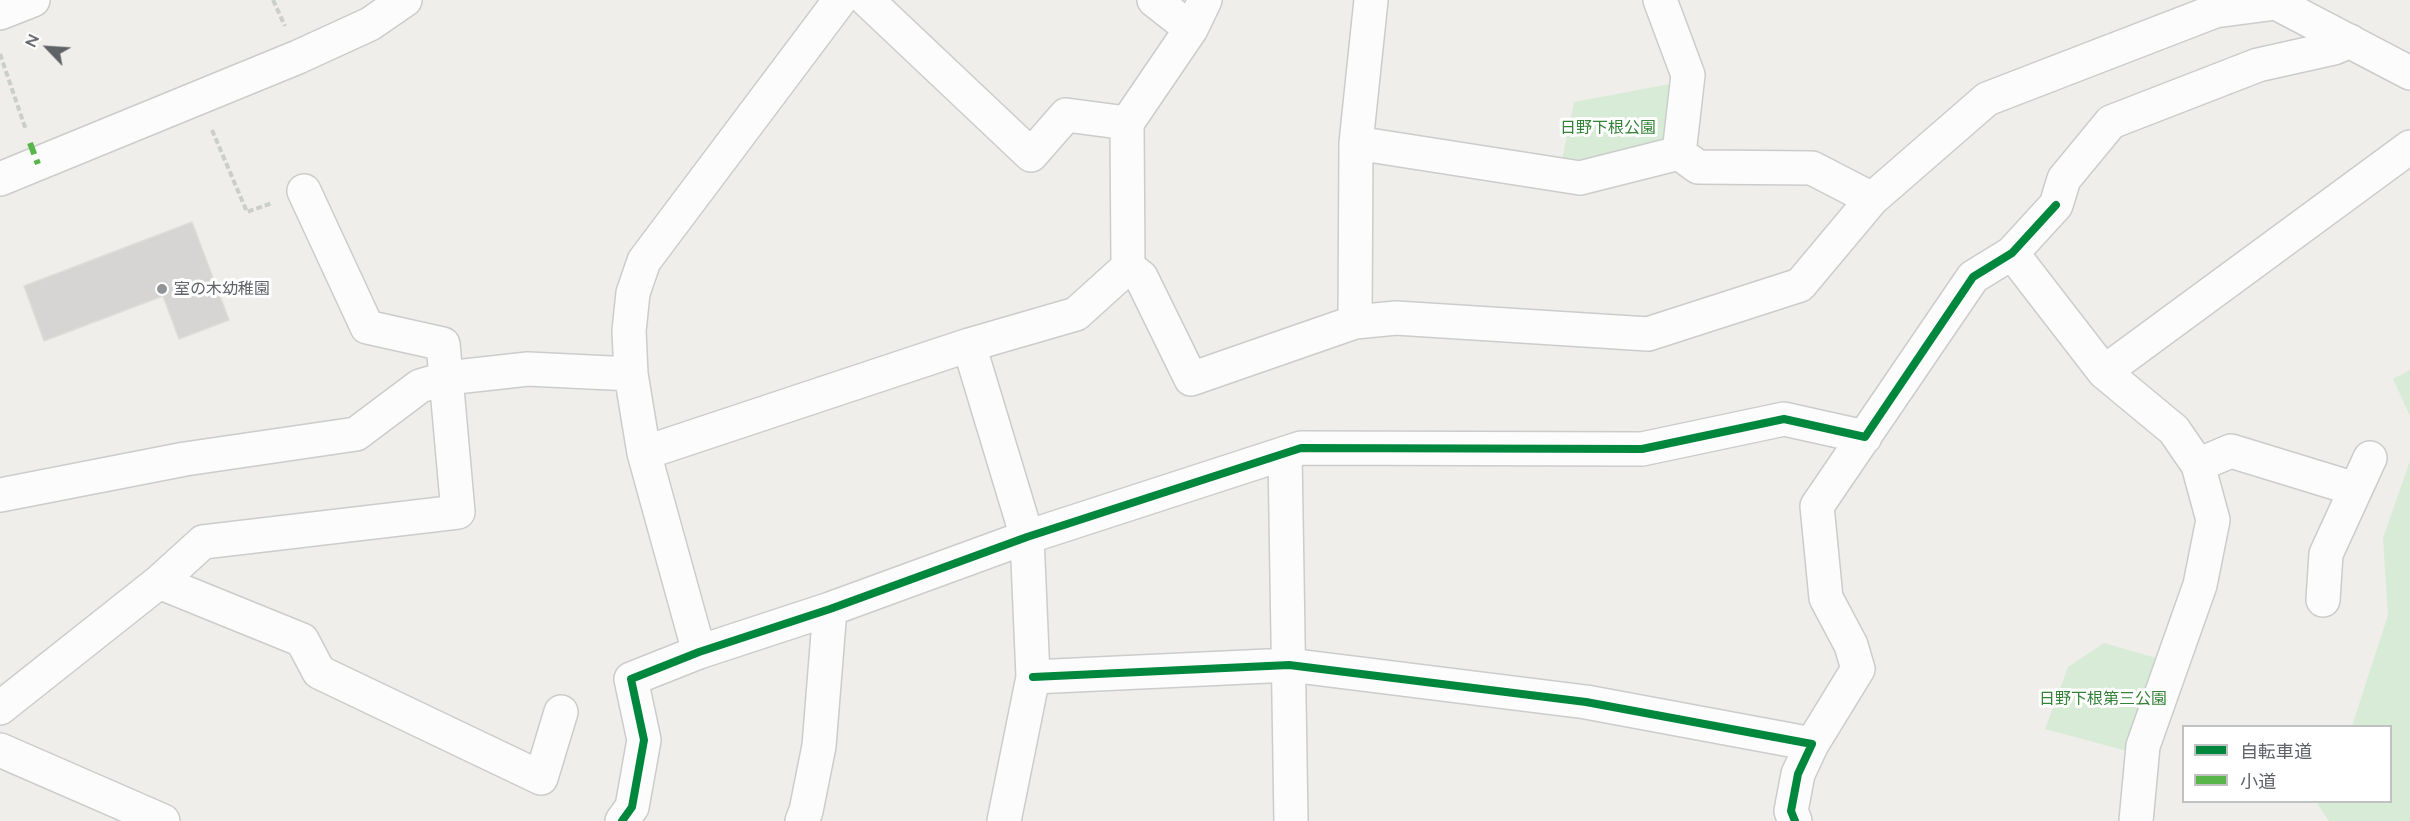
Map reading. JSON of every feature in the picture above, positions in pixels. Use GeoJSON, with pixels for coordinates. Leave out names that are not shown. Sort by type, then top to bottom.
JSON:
{"type":"FeatureCollection","features":[{"type":"Feature","properties":{"kind":"street"},"geometry":{"type":"LineString","coordinates":[[0,13],[33,0]]}},
{"type":"Feature","properties":{"kind":"street"},"geometry":{"type":"LineString","coordinates":[[0,179],[34,153],[199,99],[370,24],[405,0]]}},
{"type":"Feature","properties":{"kind":"street"},"geometry":{"type":"LineString","coordinates":[[699,652],[644,453],[631,374],[630,322],[633,293],[644,261],[840,0]]}},
{"type":"Feature","properties":{"kind":"street"},"geometry":{"type":"LineString","coordinates":[[867,0],[1031,155],[1066,115],[1127,123]]}},
{"type":"Feature","properties":{"kind":"street"},"geometry":{"type":"LineString","coordinates":[[1154,0],[1191,29]]}},
{"type":"Feature","properties":{"kind":"street"},"geometry":{"type":"LineString","coordinates":[[644,453],[969,345],[1076,315],[1128,267],[1127,123],[1191,29],[1205,0]]}},
{"type":"Feature","properties":{"kind":"street"},"geometry":{"type":"LineString","coordinates":[[1355,322],[1356,143],[1371,0]]}},
{"type":"Feature","properties":{"kind":"street"},"geometry":{"type":"LineString","coordinates":[[1660,0],[1688,75],[1679,153]]}},
{"type":"Feature","properties":{"kind":"street"},"geometry":{"type":"LineString","coordinates":[[1128,267],[1141,278],[1191,379],[1355,322],[1396,318],[1648,334],[1800,285],[1872,199],[1987,99],[2215,11],[2276,3],[2410,73]]}},
{"type":"Feature","properties":{"kind":"street"},"geometry":{"type":"LineString","coordinates":[[1795,821],[1791,811],[1798,774],[1812,744],[1858,669],[1851,645],[1826,598],[1817,506],[1973,277],[2012,253],[2056,205],[2064,179],[2111,122],[2258,65],[2334,48],[2350,41]]}},
{"type":"Feature","properties":{"kind":"street"},"geometry":{"type":"LineString","coordinates":[[1356,143],[1580,178],[1679,153]]}},
{"type":"Feature","properties":{"kind":"street"},"geometry":{"type":"LineString","coordinates":[[2104,372],[2410,147]]}},
{"type":"Feature","properties":{"kind":"street"},"geometry":{"type":"LineString","coordinates":[[1679,153],[1698,167],[1812,168],[1872,199]]}},
{"type":"Feature","properties":{"kind":"street"},"geometry":{"type":"LineString","coordinates":[[0,708],[159,582],[202,542],[458,512],[443,344],[368,327],[304,191]]}},
{"type":"Feature","properties":{"kind":"street"},"geometry":{"type":"LineString","coordinates":[[2012,253],[2104,372],[2174,430],[2198,465],[2212,520],[2200,585],[2143,746],[2136,821]]}},
{"type":"Feature","properties":{"kind":"street"},"geometry":{"type":"LineString","coordinates":[[969,345],[1027,537],[1033,677],[1004,821]]}},
{"type":"Feature","properties":{"kind":"street"},"geometry":{"type":"LineString","coordinates":[[0,495],[185,459],[356,434],[420,387],[447,378],[528,369],[631,374]]}},
{"type":"Feature","properties":{"kind":"street"},"geometry":{"type":"LineString","coordinates":[[622,821],[632,807],[644,740],[631,679],[699,652],[830,609],[1027,537],[1301,448],[1642,449],[1784,419],[1865,437]]}},
{"type":"Feature","properties":{"kind":"street"},"geometry":{"type":"LineString","coordinates":[[2198,465],[2231,450],[2355,489]]}},
{"type":"Feature","properties":{"kind":"street"},"geometry":{"type":"LineString","coordinates":[[1285,453],[1292,821]]}},
{"type":"Feature","properties":{"kind":"street"},"geometry":{"type":"LineString","coordinates":[[2323,600],[2326,554],[2370,458]]}},
{"type":"Feature","properties":{"kind":"street"},"geometry":{"type":"LineString","coordinates":[[159,582],[302,640],[320,672],[541,778],[561,712]]}},
{"type":"Feature","properties":{"kind":"street"},"geometry":{"type":"LineString","coordinates":[[802,821],[819,746],[830,609]]}},
{"type":"Feature","properties":{"kind":"street"},"geometry":{"type":"LineString","coordinates":[[1033,677],[1289,665],[1586,702],[1812,744]]}},
{"type":"Feature","properties":{"kind":"street"},"geometry":{"type":"LineString","coordinates":[[0,750],[163,821]]}},
{"type":"Feature","properties":{"kind":"path"},"geometry":{"type":"LineString","coordinates":[[0,54],[34,153]]}},
{"type":"Feature","properties":{"kind":"path"},"geometry":{"type":"LineString","coordinates":[[199,99],[247,212],[304,191]]}},
{"type":"Feature","properties":{"kind":"green space","name":"日野下根公園"},"geometry":{"type":"Polygon","coordinates":[[[1675,83],[1671,146],[1561,165],[1574,102],[1675,83]]]}},
{"type":"Feature","properties":{"kind":"green space"},"geometry":{"type":"Polygon","coordinates":[[[2410,370],[2410,416],[2393,379],[2410,370]]]}},
{"type":"Feature","properties":{"kind":"green space"},"geometry":{"type":"Polygon","coordinates":[[[2410,461],[2410,821],[2329,821],[2317,803],[2392,803],[2392,725],[2352,725],[2388,615],[2383,538],[2410,461]]]}},
{"type":"Feature","properties":{"kind":"green space","name":"日野下根第三公園"},"geometry":{"type":"Polygon","coordinates":[[[2104,643],[2163,660],[2131,752],[2045,729],[2068,667],[2104,643]]]}},
{"type":"Feature","properties":{"kind":"building"},"geometry":{"type":"Polygon","coordinates":[[[192,222],[229,320],[179,339],[163,296],[44,341],[24,286],[192,222]]]}},
{"type":"Feature","properties":{"kind":"marked path"},"geometry":{"type":"LineString","coordinates":[[30,143],[38,164]]}},
{"type":"Feature","properties":{"kind":"cycle path"},"geometry":{"type":"LineString","coordinates":[[622,821],[632,807],[644,740],[631,679],[699,652],[830,609],[1027,537],[1301,448],[1642,449],[1784,419],[1865,437],[1973,277],[2012,253],[2056,205]]}},
{"type":"Feature","properties":{"kind":"cycle path"},"geometry":{"type":"LineString","coordinates":[[1033,677],[1289,665],[1586,702],[1812,744],[1798,774],[1791,811],[1795,821]]}},
{"type":"Feature","properties":{"kind":"place","name":"室の木幼稚園"},"geometry":{"type":"Point","coordinates":[162,289]}}]}
